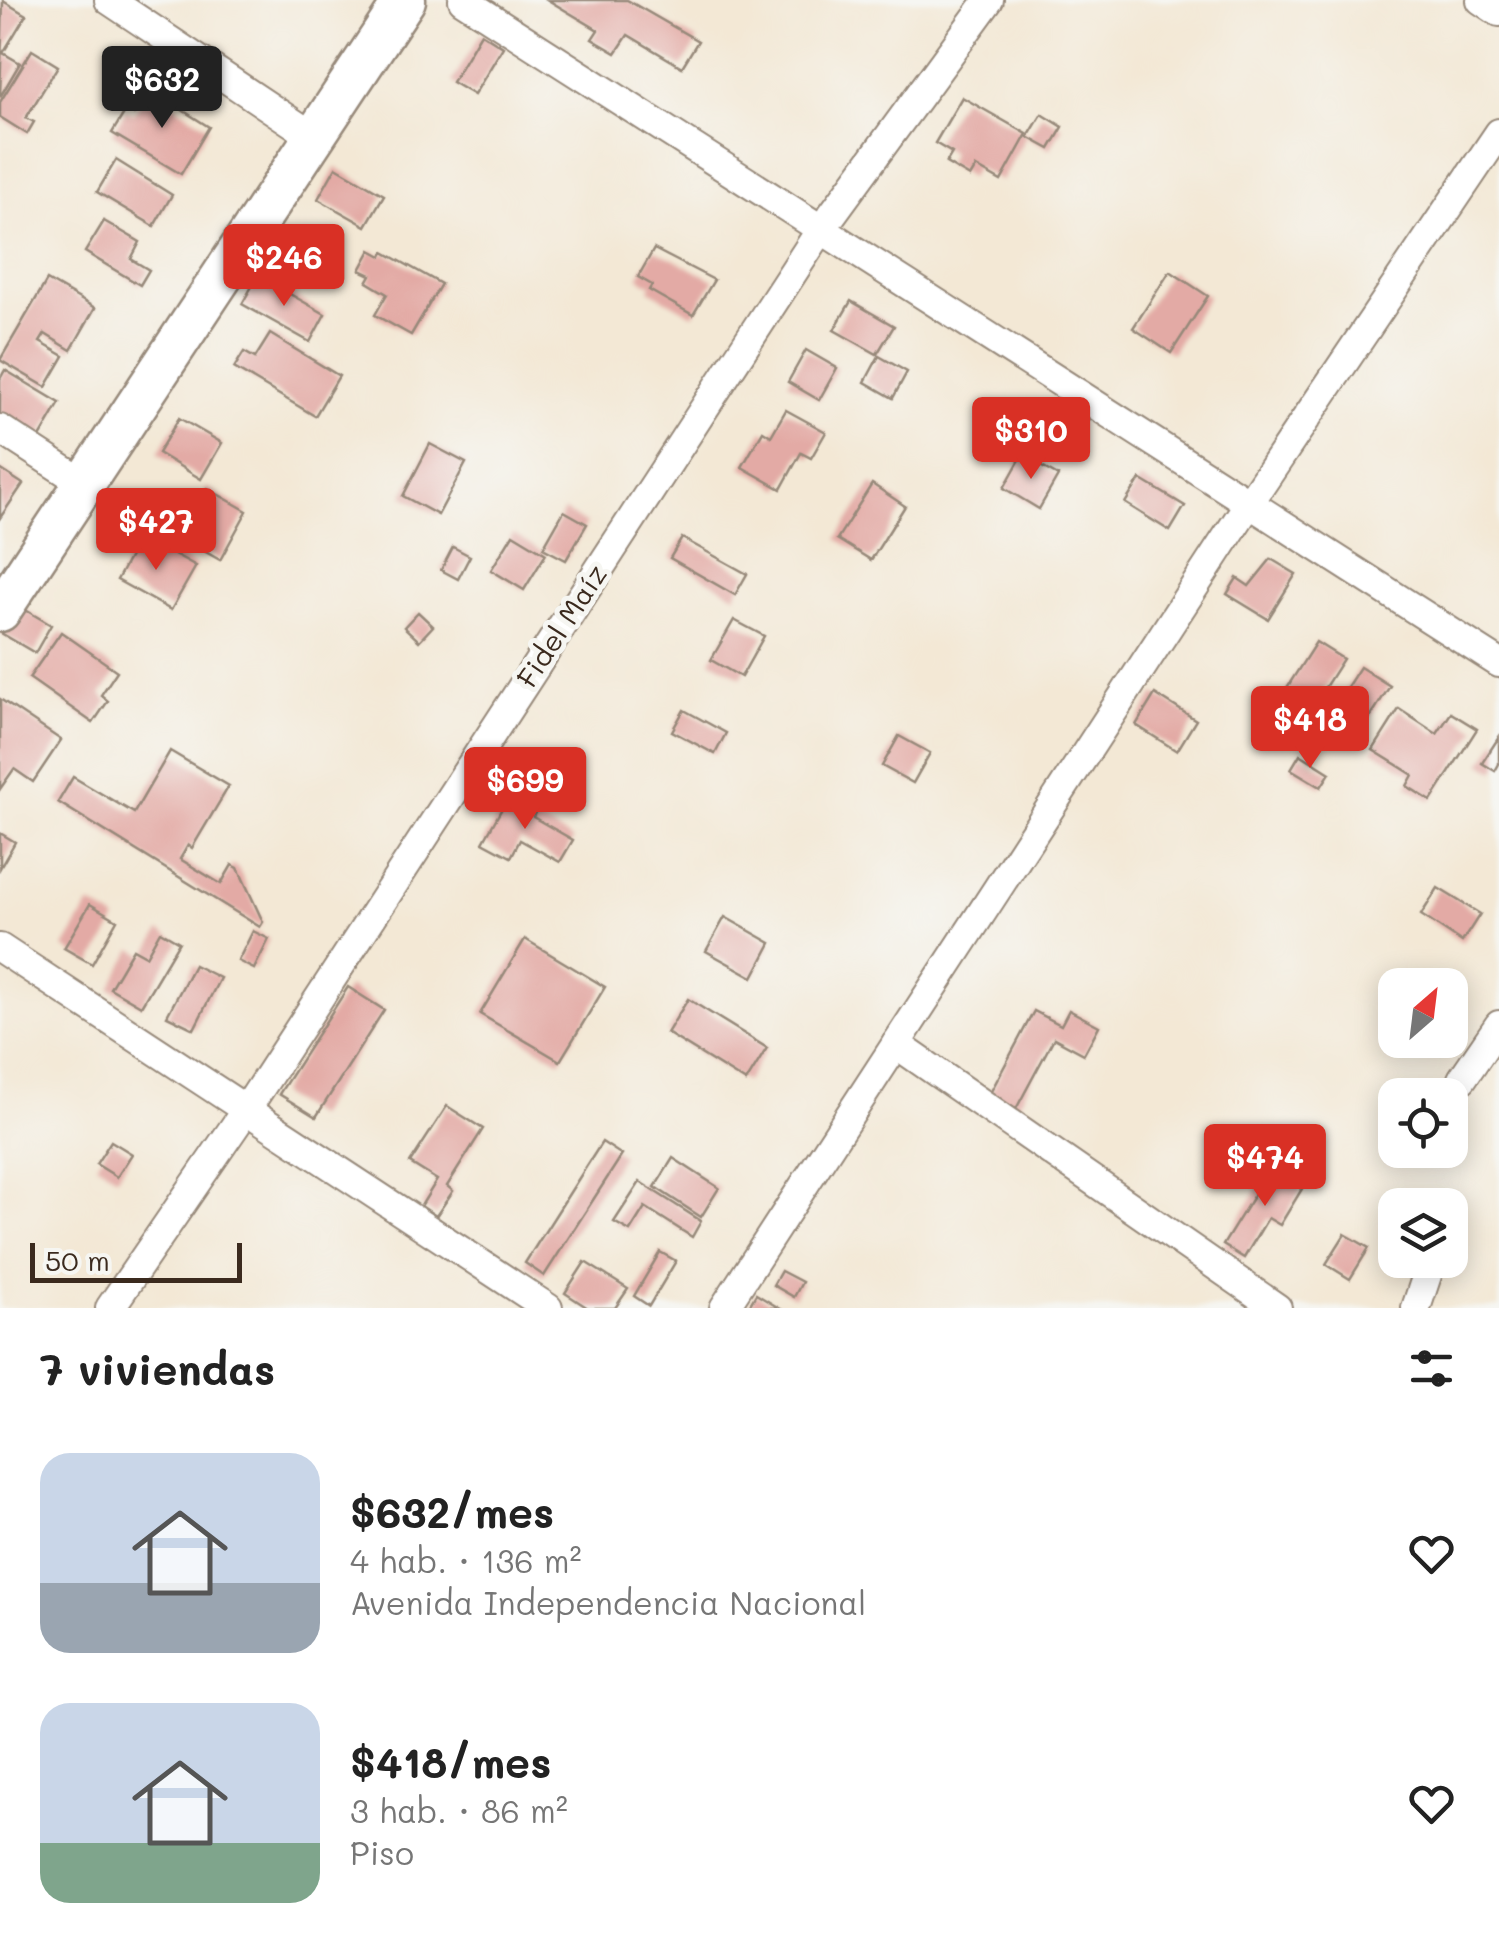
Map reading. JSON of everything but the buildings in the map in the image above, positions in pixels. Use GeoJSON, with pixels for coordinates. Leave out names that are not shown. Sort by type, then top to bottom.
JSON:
{"type":"FeatureCollection","features":[{"type":"Feature","properties":{"kind":"main road"},"geometry":{"type":"LineString","coordinates":[[0,611],[406,0]]}},
{"type":"Feature","properties":{"kind":"street"},"geometry":{"type":"LineString","coordinates":[[108,0],[314,137]]}},
{"type":"Feature","properties":{"kind":"street"},"geometry":{"type":"LineString","coordinates":[[463,0],[1499,663]]}},
{"type":"Feature","properties":{"kind":"street","name":"Fidel Maíz"},"geometry":{"type":"LineString","coordinates":[[110,1308],[246,1110],[820,231],[989,0]]}},
{"type":"Feature","properties":{"kind":"street"},"geometry":{"type":"LineString","coordinates":[[1481,0],[1499,12]]}},
{"type":"Feature","properties":{"kind":"street"},"geometry":{"type":"LineString","coordinates":[[724,1308],[1250,503],[1499,133]]}},
{"type":"Feature","properties":{"kind":"street"},"geometry":{"type":"LineString","coordinates":[[0,429],[84,484]]}},
{"type":"Feature","properties":{"kind":"street"},"geometry":{"type":"LineString","coordinates":[[0,948],[548,1308]]}},
{"type":"Feature","properties":{"kind":"street"},"geometry":{"type":"LineString","coordinates":[[1463,1078],[1499,1025]]}},
{"type":"Feature","properties":{"kind":"street"},"geometry":{"type":"LineString","coordinates":[[896,1044],[1277,1308]]}},
{"type":"Feature","properties":{"kind":"street"},"geometry":{"type":"LineString","coordinates":[[1416,1308],[1426,1278]]}}]}
